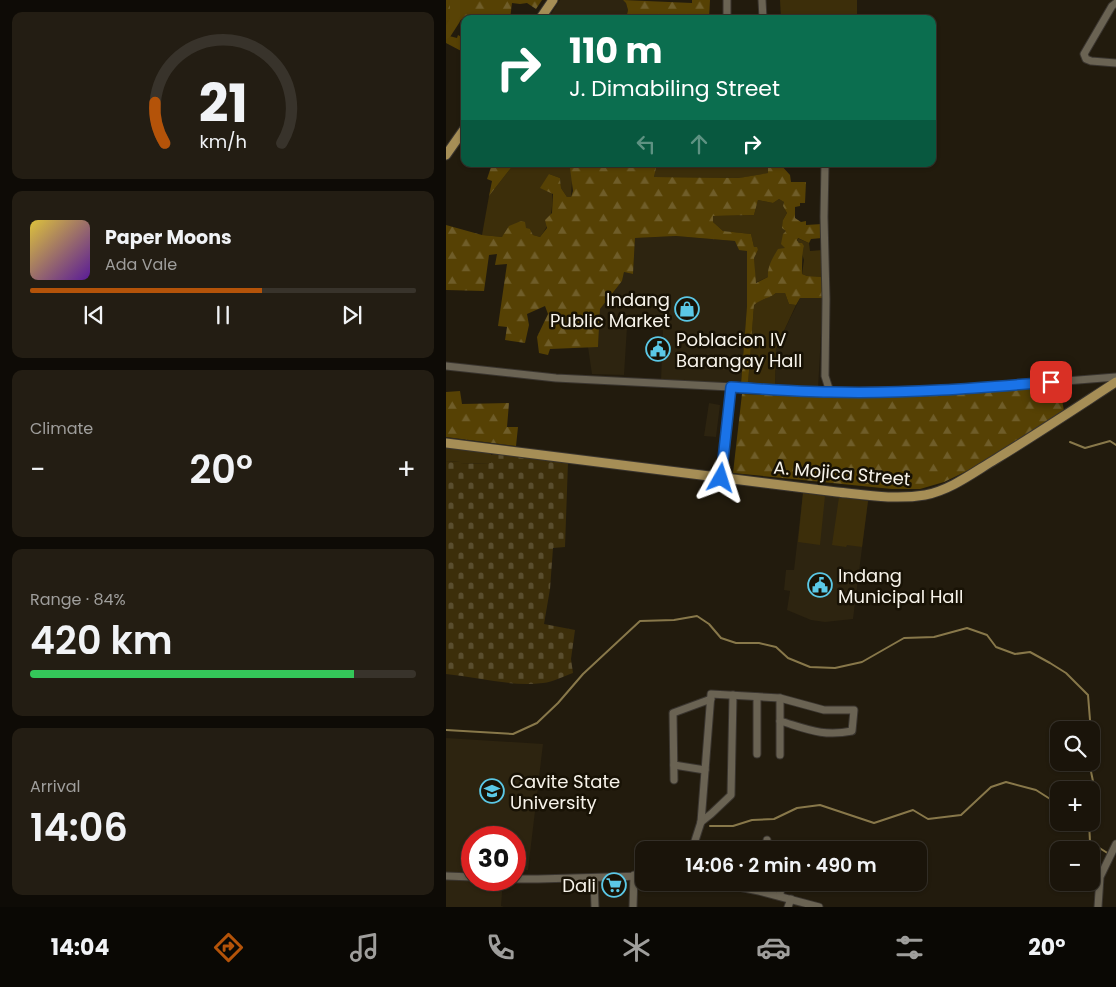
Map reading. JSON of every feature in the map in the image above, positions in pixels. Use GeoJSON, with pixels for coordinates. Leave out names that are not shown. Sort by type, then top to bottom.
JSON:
{"type":"FeatureCollection","features":[{"type":"Feature","properties":{"kind":"main road"},"geometry":{"type":"LineString","coordinates":[[546,15],[553,0]]}},
{"type":"Feature","properties":{"kind":"main road"},"geometry":{"type":"LineString","coordinates":[[446,155],[461,134]]}},
{"type":"Feature","properties":{"kind":"main road","name":"A. Mojica Street"},"geometry":{"type":"LineString","coordinates":[[446,443],[887,497],[930,494],[951,486],[983,467],[1116,382]]}},
{"type":"Feature","properties":{"kind":"street"},"geometry":{"type":"LineString","coordinates":[[727,0],[727,15]]}},
{"type":"Feature","properties":{"kind":"street"},"geometry":{"type":"LineString","coordinates":[[762,0],[763,15]]}},
{"type":"Feature","properties":{"kind":"street"},"geometry":{"type":"LineString","coordinates":[[1116,2],[1084,54],[1086,59],[1090,61],[1116,63]]}},
{"type":"Feature","properties":{"kind":"street"},"geometry":{"type":"LineString","coordinates":[[825,167],[825,376],[830,392]]}},
{"type":"Feature","properties":{"kind":"street"},"geometry":{"type":"LineString","coordinates":[[446,366],[548,378],[830,392],[965,389],[1116,377]]}},
{"type":"Feature","properties":{"kind":"street"},"geometry":{"type":"LineString","coordinates":[[721,478],[731,387]]}},
{"type":"Feature","properties":{"kind":"street"},"geometry":{"type":"LineString","coordinates":[[695,841],[701,822],[711,694],[780,698],[824,710],[854,710],[852,731],[840,733],[824,734],[780,721]]}},
{"type":"Feature","properties":{"kind":"street"},"geometry":{"type":"LineString","coordinates":[[701,822],[731,795],[733,695]]}},
{"type":"Feature","properties":{"kind":"street"},"geometry":{"type":"LineString","coordinates":[[757,697],[757,754]]}},
{"type":"Feature","properties":{"kind":"street"},"geometry":{"type":"LineString","coordinates":[[780,698],[780,755]]}},
{"type":"Feature","properties":{"kind":"street"},"geometry":{"type":"LineString","coordinates":[[674,780],[674,713],[711,699]]}},
{"type":"Feature","properties":{"kind":"street"},"geometry":{"type":"LineString","coordinates":[[674,765],[706,770]]}},
{"type":"Feature","properties":{"kind":"street"},"geometry":{"type":"LineString","coordinates":[[1098,907],[1099,882],[1116,844]]}},
{"type":"Feature","properties":{"kind":"street"},"geometry":{"type":"LineString","coordinates":[[446,876],[461,877]]}},
{"type":"Feature","properties":{"kind":"street"},"geometry":{"type":"LineString","coordinates":[[526,878],[634,876],[633,907]]}},
{"type":"Feature","properties":{"kind":"street"},"geometry":{"type":"LineString","coordinates":[[594,878],[595,907]]}},
{"type":"Feature","properties":{"kind":"street"},"geometry":{"type":"LineString","coordinates":[[759,891],[819,907]]}},
{"type":"Feature","properties":{"kind":"street"},"geometry":{"type":"LineString","coordinates":[[780,891],[780,896]]}},
{"type":"Feature","properties":{"kind":"street"},"geometry":{"type":"LineString","coordinates":[[788,907],[791,899]]}},
{"type":"Feature","properties":{"kind":"shaded area"},"geometry":{"type":"Polygon","coordinates":[[[560,0],[623,0],[628,10],[627,15],[551,15],[560,0]]]}},
{"type":"Feature","properties":{"kind":"shaded area","name":"Indang Public Market"},"geometry":{"type":"Polygon","coordinates":[[[676,236],[736,241],[739,250],[747,250],[747,306],[741,384],[661,380],[663,330],[650,329],[650,327],[627,327],[624,375],[592,374],[588,347],[598,347],[600,309],[622,281],[624,272],[633,274],[635,238],[676,236]]]}},
{"type":"Feature","properties":{"kind":"shaded area"},"geometry":{"type":"Polygon","coordinates":[[[800,298],[823,298],[818,389],[775,387],[776,348],[781,345],[782,335],[800,298]]]}},
{"type":"Feature","properties":{"kind":"shaded area"},"geometry":{"type":"Polygon","coordinates":[[[709,403],[720,405],[716,437],[704,436],[709,403]]]}},
{"type":"Feature","properties":{"kind":"shaded area"},"geometry":{"type":"Polygon","coordinates":[[[803,493],[868,501],[853,619],[825,622],[811,620],[787,610],[790,591],[784,590],[786,570],[794,570],[803,493]]]}},
{"type":"Feature","properties":{"kind":"shaded area","name":"Cavite State University"},"geometry":{"type":"Polygon","coordinates":[[[446,738],[543,744],[528,870],[526,870],[526,826],[461,826],[461,891],[502,891],[501,906],[504,907],[446,907],[446,738]]]}},
{"type":"Feature","properties":{"kind":"green space"},"geometry":{"type":"Polygon","coordinates":[[[446,0],[542,0],[536,9],[527,3],[512,3],[510,15],[461,15],[461,20],[448,32],[449,36],[457,38],[458,35],[461,37],[461,51],[446,43],[446,0]]]}},
{"type":"Feature","properties":{"kind":"green space"},"geometry":{"type":"Polygon","coordinates":[[[623,0],[692,3],[692,0],[710,0],[709,15],[627,15],[626,3],[623,0]]]}},
{"type":"Feature","properties":{"kind":"green space"},"geometry":{"type":"Polygon","coordinates":[[[780,0],[857,0],[857,15],[781,15],[780,0]]]}},
{"type":"Feature","properties":{"kind":"green space"},"geometry":{"type":"Polygon","coordinates":[[[491,167],[512,167],[489,196],[492,181],[487,179],[491,167]]]}},
{"type":"Feature","properties":{"kind":"green space"},"geometry":{"type":"Polygon","coordinates":[[[512,167],[588,167],[572,181],[571,197],[567,197],[561,188],[560,178],[549,174],[552,191],[551,215],[540,237],[533,235],[530,229],[502,237],[482,235],[489,196],[512,167]]]}},
{"type":"Feature","properties":{"kind":"green space"},"geometry":{"type":"Polygon","coordinates":[[[656,167],[768,167],[769,173],[740,178],[654,177],[656,167]]]}},
{"type":"Feature","properties":{"kind":"green space"},"geometry":{"type":"Polygon","coordinates":[[[656,167],[654,177],[739,178],[768,173],[768,167],[783,167],[790,175],[791,182],[806,182],[805,203],[800,203],[800,206],[795,207],[795,218],[801,222],[806,221],[806,225],[822,224],[822,238],[811,239],[809,243],[798,238],[797,240],[804,246],[802,274],[824,277],[823,298],[800,298],[796,305],[789,304],[785,293],[776,293],[754,305],[748,384],[741,384],[747,306],[747,251],[739,250],[735,241],[676,236],[635,238],[633,274],[624,272],[622,281],[600,309],[598,347],[550,349],[548,355],[539,353],[537,337],[548,314],[545,306],[527,314],[529,325],[525,343],[505,340],[507,327],[498,326],[507,264],[495,265],[497,254],[489,255],[484,291],[446,290],[446,225],[482,235],[502,237],[509,226],[521,221],[525,222],[526,228],[530,229],[533,235],[540,237],[547,228],[545,220],[552,213],[553,194],[540,188],[549,174],[560,178],[561,188],[567,197],[571,197],[573,191],[570,168],[656,167]],[[779,199],[773,203],[758,200],[754,215],[713,216],[713,222],[723,231],[751,234],[754,247],[757,247],[758,250],[754,258],[756,283],[768,277],[769,266],[776,252],[778,249],[785,248],[781,244],[783,234],[786,231],[782,228],[783,220],[787,213],[783,206],[784,202],[779,199]]]}},
{"type":"Feature","properties":{"kind":"green space"},"geometry":{"type":"Polygon","coordinates":[[[779,199],[784,202],[783,206],[787,213],[783,220],[786,231],[785,248],[768,277],[755,283],[754,258],[758,250],[754,247],[751,234],[723,231],[713,222],[713,216],[754,215],[758,200],[773,203],[779,199]]]}},
{"type":"Feature","properties":{"kind":"green space"},"geometry":{"type":"Polygon","coordinates":[[[797,238],[809,243],[810,251],[823,250],[824,277],[802,274],[804,260],[797,238]]]}},
{"type":"Feature","properties":{"kind":"green space"},"geometry":{"type":"Polygon","coordinates":[[[776,293],[785,293],[789,304],[796,305],[782,335],[781,345],[776,348],[775,387],[748,384],[754,305],[776,293]]]}},
{"type":"Feature","properties":{"kind":"green space"},"geometry":{"type":"Polygon","coordinates":[[[1059,383],[1064,411],[1046,425],[969,470],[944,482],[920,489],[892,489],[733,473],[742,394],[897,397],[991,392],[1059,383]]]}},
{"type":"Feature","properties":{"kind":"green space"},"geometry":{"type":"Polygon","coordinates":[[[460,391],[462,404],[509,403],[507,427],[518,427],[516,446],[446,437],[446,392],[460,391]]]}},
{"type":"Feature","properties":{"kind":"green space"},"geometry":{"type":"Polygon","coordinates":[[[446,447],[491,451],[491,463],[460,464],[460,461],[446,462],[446,447]]]}},
{"type":"Feature","properties":{"kind":"green space"},"geometry":{"type":"Polygon","coordinates":[[[491,455],[568,462],[565,547],[553,548],[550,589],[544,624],[575,630],[571,659],[573,673],[547,682],[518,684],[446,674],[446,462],[460,461],[461,464],[491,463],[491,455]]]}},
{"type":"Feature","properties":{"kind":"green space"},"geometry":{"type":"Polygon","coordinates":[[[803,493],[825,496],[820,545],[798,542],[803,493]]]}},
{"type":"Feature","properties":{"kind":"green space"},"geometry":{"type":"Polygon","coordinates":[[[839,497],[868,501],[862,547],[832,545],[839,497]]]}},
{"type":"Feature","properties":{"kind":"waterway"},"geometry":{"type":"LineString","coordinates":[[446,34],[455,20],[455,0]]}},
{"type":"Feature","properties":{"kind":"waterway"},"geometry":{"type":"LineString","coordinates":[[1070,442],[1085,448],[1110,441],[1116,445]]}},
{"type":"Feature","properties":{"kind":"waterway"},"geometry":{"type":"LineString","coordinates":[[446,730],[513,734],[537,723],[558,703],[583,674],[640,621],[674,620],[697,616],[709,624],[721,638],[736,643],[759,643],[776,647],[788,658],[810,667],[835,668],[862,662],[904,638],[934,637],[967,628],[987,635],[996,647],[1015,654],[1030,652],[1066,673],[1088,695],[1090,721]]}},
{"type":"Feature","properties":{"kind":"waterway"},"geometry":{"type":"LineString","coordinates":[[1091,771],[1093,781]]}},
{"type":"Feature","properties":{"kind":"waterway"},"geometry":{"type":"LineString","coordinates":[[710,826],[733,826],[752,820],[774,819],[797,808],[820,805],[874,823],[913,810],[928,819],[961,815],[991,787],[1006,782],[1036,790],[1050,799]]}},
{"type":"Feature","properties":{"kind":"waterway"},"geometry":{"type":"LineString","coordinates":[[1089,831],[1090,842],[1109,854]]}},
{"type":"Feature","properties":{"kind":"place","name":"Indang Public Market"},"geometry":{"type":"Point","coordinates":[687,309]}},
{"type":"Feature","properties":{"kind":"place","name":"Poblacion IV Barangay Hall"},"geometry":{"type":"Point","coordinates":[658,349]}},
{"type":"Feature","properties":{"kind":"place","name":"Indang Municipal Hall"},"geometry":{"type":"Point","coordinates":[820,585]}},
{"type":"Feature","properties":{"kind":"place","name":"Cavite State University"},"geometry":{"type":"Point","coordinates":[492,791]}},
{"type":"Feature","properties":{"kind":"place","name":"Dali"},"geometry":{"type":"Point","coordinates":[614,885]}},
{"type":"Feature","properties":{"kind":"route"},"geometry":{"type":"LineString","coordinates":[[721,478],[731,387],[815,392],[864,392],[965,389],[1051,382]]}}]}
